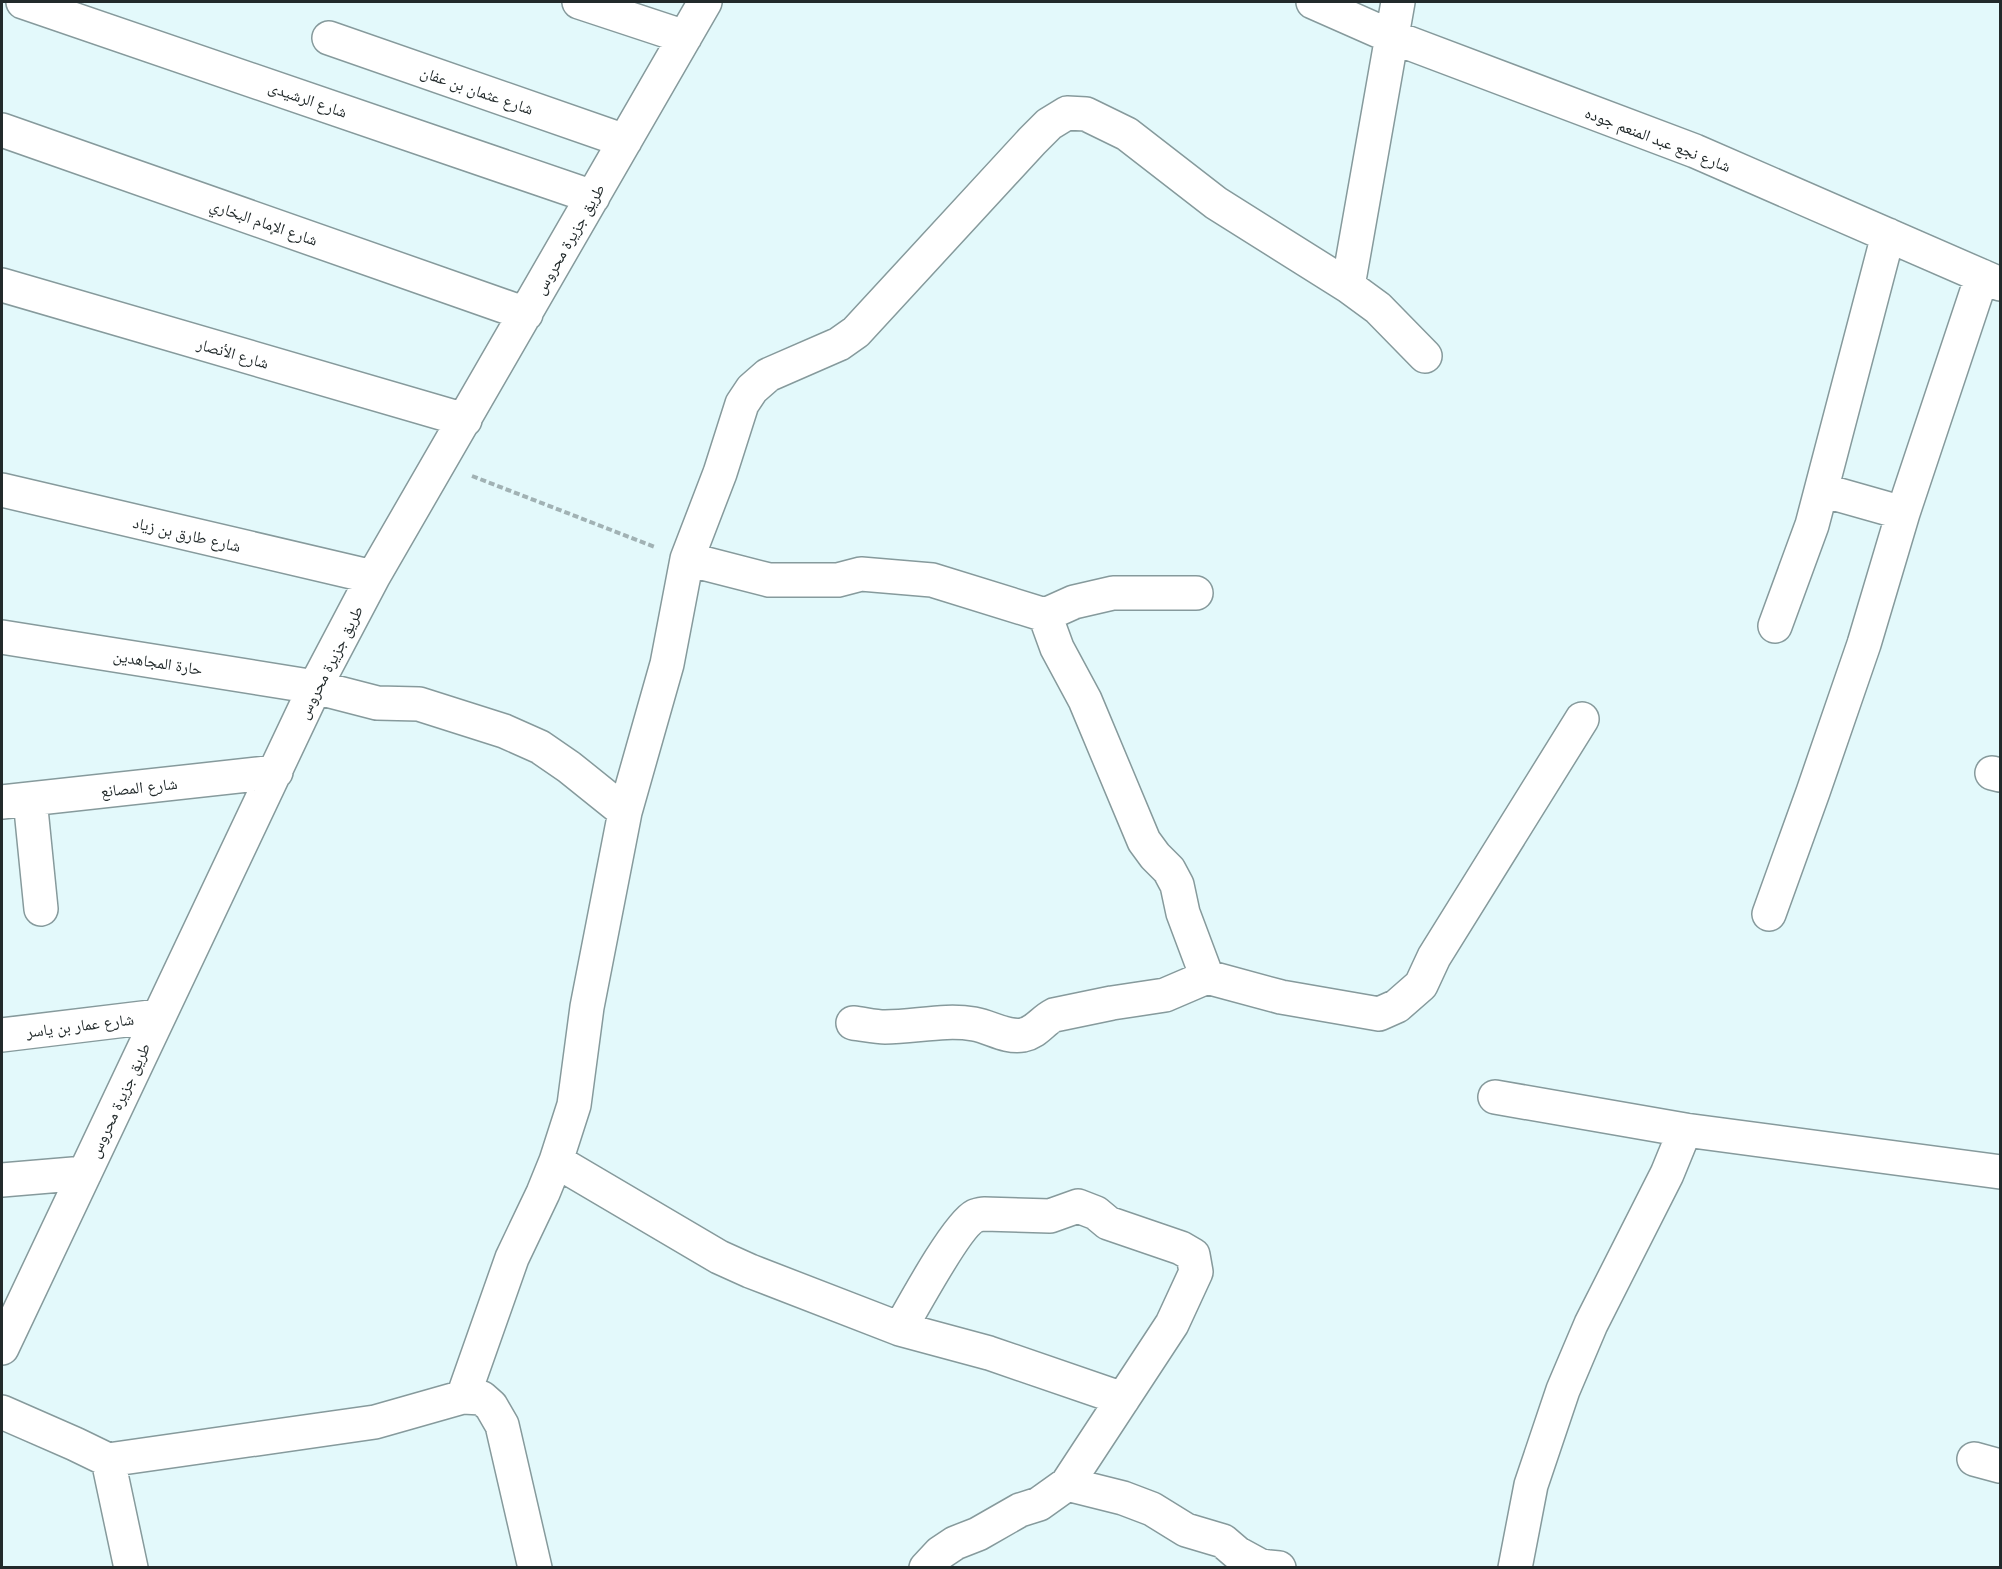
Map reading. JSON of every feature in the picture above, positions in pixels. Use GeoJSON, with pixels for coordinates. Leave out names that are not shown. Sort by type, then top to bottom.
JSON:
{"type":"FeatureCollection","features":[{"type":"Feature","properties":{"kind":"street","name":"شارع الرشيدى"},"geometry":{"type":"LineString","coordinates":[[23,2],[593,197]]}},
{"type":"Feature","properties":{"kind":"street"},"geometry":{"type":"LineString","coordinates":[[579,2],[685,37]]}},
{"type":"Feature","properties":{"kind":"street","name":"طريق جزيرة محروس"},"geometry":{"type":"LineString","coordinates":[[4,1336],[85,1173],[315,687],[373,577],[705,2]]}},
{"type":"Feature","properties":{"kind":"street","name":"شارع نجع عبد المنعم جوده"},"geometry":{"type":"LineString","coordinates":[[1313,2],[1390,36],[1695,152],[1991,280]]}},
{"type":"Feature","properties":{"kind":"street"},"geometry":{"type":"LineString","coordinates":[[1348,286],[1390,36],[1398,2]]}},
{"type":"Feature","properties":{"kind":"street","name":"شارع عثمان بن عفان"},"geometry":{"type":"LineString","coordinates":[[329,38],[625,141]]}},
{"type":"Feature","properties":{"kind":"street"},"geometry":{"type":"LineString","coordinates":[[463,1397],[512,1258],[556,1161],[574,1105],[587,1007],[625,812],[667,664],[687,559],[720,473],[742,404],[752,389],[768,375],[839,344],[856,332],[1032,141],[1049,124],[1066,113],[1086,114],[1127,134],[1216,203],[1348,286],[1378,308],[1425,356]]}},
{"type":"Feature","properties":{"kind":"street","name":"شارع الإمام البخاري"},"geometry":{"type":"LineString","coordinates":[[2,130],[526,314]]}},
{"type":"Feature","properties":{"kind":"street"},"geometry":{"type":"LineString","coordinates":[[1775,626],[1812,525],[1888,235]]}},
{"type":"Feature","properties":{"kind":"street"},"geometry":{"type":"LineString","coordinates":[[1769,914],[1864,644],[1902,513],[1991,280]]}},
{"type":"Feature","properties":{"kind":"street","name":"شارع الأنصار"},"geometry":{"type":"LineString","coordinates":[[2,285],[465,420]]}},
{"type":"Feature","properties":{"kind":"street"},"geometry":{"type":"LineString","coordinates":[[1822,489],[1902,513]]}},
{"type":"Feature","properties":{"kind":"street","name":"شارع طارق بن زياد"},"geometry":{"type":"LineString","coordinates":[[2,490],[373,577]]}},
{"type":"Feature","properties":{"kind":"street"},"geometry":{"type":"LineString","coordinates":[[687,559],[769,580],[838,580],[861,574],[932,580],[1045,615],[1074,602],[1113,593],[1196,593]]}},
{"type":"Feature","properties":{"kind":"street"},"geometry":{"type":"LineString","coordinates":[[1045,615],[1058,648],[1085,700],[1144,841],[1168,870],[1177,885],[1183,913],[1207,977]]}},
{"type":"Feature","properties":{"kind":"street","name":"حارة المجاهدين"},"geometry":{"type":"LineString","coordinates":[[2,637],[315,687],[377,703],[419,704],[504,731],[540,747],[625,812]]}},
{"type":"Feature","properties":{"kind":"street"},"geometry":{"type":"LineString","coordinates":[[853,1023],[884,1028],[941,1022],[972,1023],[1002,1034],[1021,1036],[1033,1032],[1047,1019],[1054,1016],[1112,1003],[1165,995],[1207,977],[1281,998],[1379,1014],[1397,1006],[1421,985],[1434,957],[1582,718]]}},
{"type":"Feature","properties":{"kind":"street","name":"شارع المصانع"},"geometry":{"type":"LineString","coordinates":[[16,801],[276,772]]}},
{"type":"Feature","properties":{"kind":"street"},"geometry":{"type":"LineString","coordinates":[[16,801],[41,909]]}},
{"type":"Feature","properties":{"kind":"street","name":"شارع عمار بن ياسر"},"geometry":{"type":"LineString","coordinates":[[2,1035],[159,1016]]}},
{"type":"Feature","properties":{"kind":"street"},"geometry":{"type":"LineString","coordinates":[[1495,1097],[1685,1130],[2001,1172]]}},
{"type":"Feature","properties":{"kind":"street"},"geometry":{"type":"LineString","coordinates":[[1515,1568],[1532,1485],[1563,1390],[1591,1324],[1667,1174],[1685,1130]]}},
{"type":"Feature","properties":{"kind":"street"},"geometry":{"type":"LineString","coordinates":[[556,1161],[719,1257],[750,1271],[900,1329],[989,1353],[1123,1399]]}},
{"type":"Feature","properties":{"kind":"street"},"geometry":{"type":"LineString","coordinates":[[2,1180],[85,1173]]}},
{"type":"Feature","properties":{"kind":"street"},"geometry":{"type":"LineString","coordinates":[[900,1329],[921,1291],[957,1236],[974,1216],[984,1214],[1050,1215],[1078,1206],[1087,1208],[1108,1223],[1181,1248],[1193,1256],[1195,1264],[1196,1272],[1172,1324],[1066,1484],[1039,1504],[1020,1510],[978,1534],[955,1543],[940,1552],[926,1568]]}},
{"type":"Feature","properties":{"kind":"street"},"geometry":{"type":"LineString","coordinates":[[2,1412],[108,1460],[375,1422],[463,1397],[482,1398],[491,1406],[502,1425],[535,1568]]}},
{"type":"Feature","properties":{"kind":"street"},"geometry":{"type":"LineString","coordinates":[[108,1460],[131,1568]]}},
{"type":"Feature","properties":{"kind":"street"},"geometry":{"type":"LineString","coordinates":[[1066,1484],[1123,1498],[1152,1509],[1186,1530],[1223,1541],[1237,1553],[1259,1565],[1279,1568]]}},
{"type":"Feature","properties":{"kind":"path"},"geometry":{"type":"LineString","coordinates":[[440,464],[687,559]]}}]}
